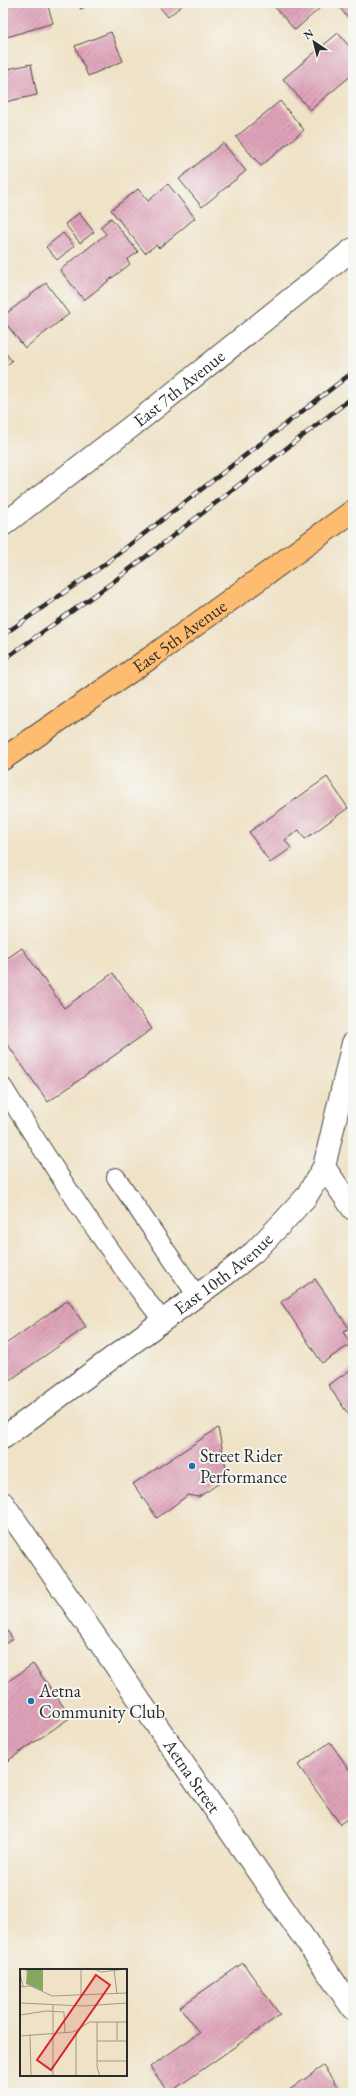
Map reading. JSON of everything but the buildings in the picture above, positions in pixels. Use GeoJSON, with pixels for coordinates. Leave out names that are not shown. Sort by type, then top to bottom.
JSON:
{"type":"FeatureCollection","features":[{"type":"Feature","properties":{"kind":"main road","name":"East 5th Avenue"},"geometry":{"type":"LineString","coordinates":[[3,759],[150,658],[353,511]]}},
{"type":"Feature","properties":{"kind":"street","name":"East 7th Avenue"},"geometry":{"type":"LineString","coordinates":[[4,523],[142,418],[353,249]]}},
{"type":"Feature","properties":{"kind":"street","name":"East 10th Avenue"},"geometry":{"type":"LineString","coordinates":[[3,1438],[197,1296],[254,1252],[306,1197],[324,1167],[353,1043]]}},
{"type":"Feature","properties":{"kind":"street"},"geometry":{"type":"LineString","coordinates":[[324,1167],[353,1209]]}},
{"type":"Feature","properties":{"kind":"street","name":"Aetna Street"},"geometry":{"type":"LineString","coordinates":[[3,1503],[353,2009]]}},
{"type":"Feature","properties":{"kind":"lane"},"geometry":{"type":"LineString","coordinates":[[3,1086],[45,1154],[136,1288],[163,1321]]}},
{"type":"Feature","properties":{"kind":"lane"},"geometry":{"type":"LineString","coordinates":[[116,1177],[197,1296]]}},
{"type":"Feature","properties":{"kind":"railway"},"geometry":{"type":"LineString","coordinates":[[3,635],[101,567],[353,372]]}},
{"type":"Feature","properties":{"kind":"railway"},"geometry":{"type":"LineString","coordinates":[[3,660],[113,582],[353,397]]}},
{"type":"Feature","properties":{"kind":"place","name":"Street Rider Performance"},"geometry":{"type":"Point","coordinates":[192,1466]}},
{"type":"Feature","properties":{"kind":"place","name":"Aetna Community Club"},"geometry":{"type":"Point","coordinates":[31,1701]}}]}
